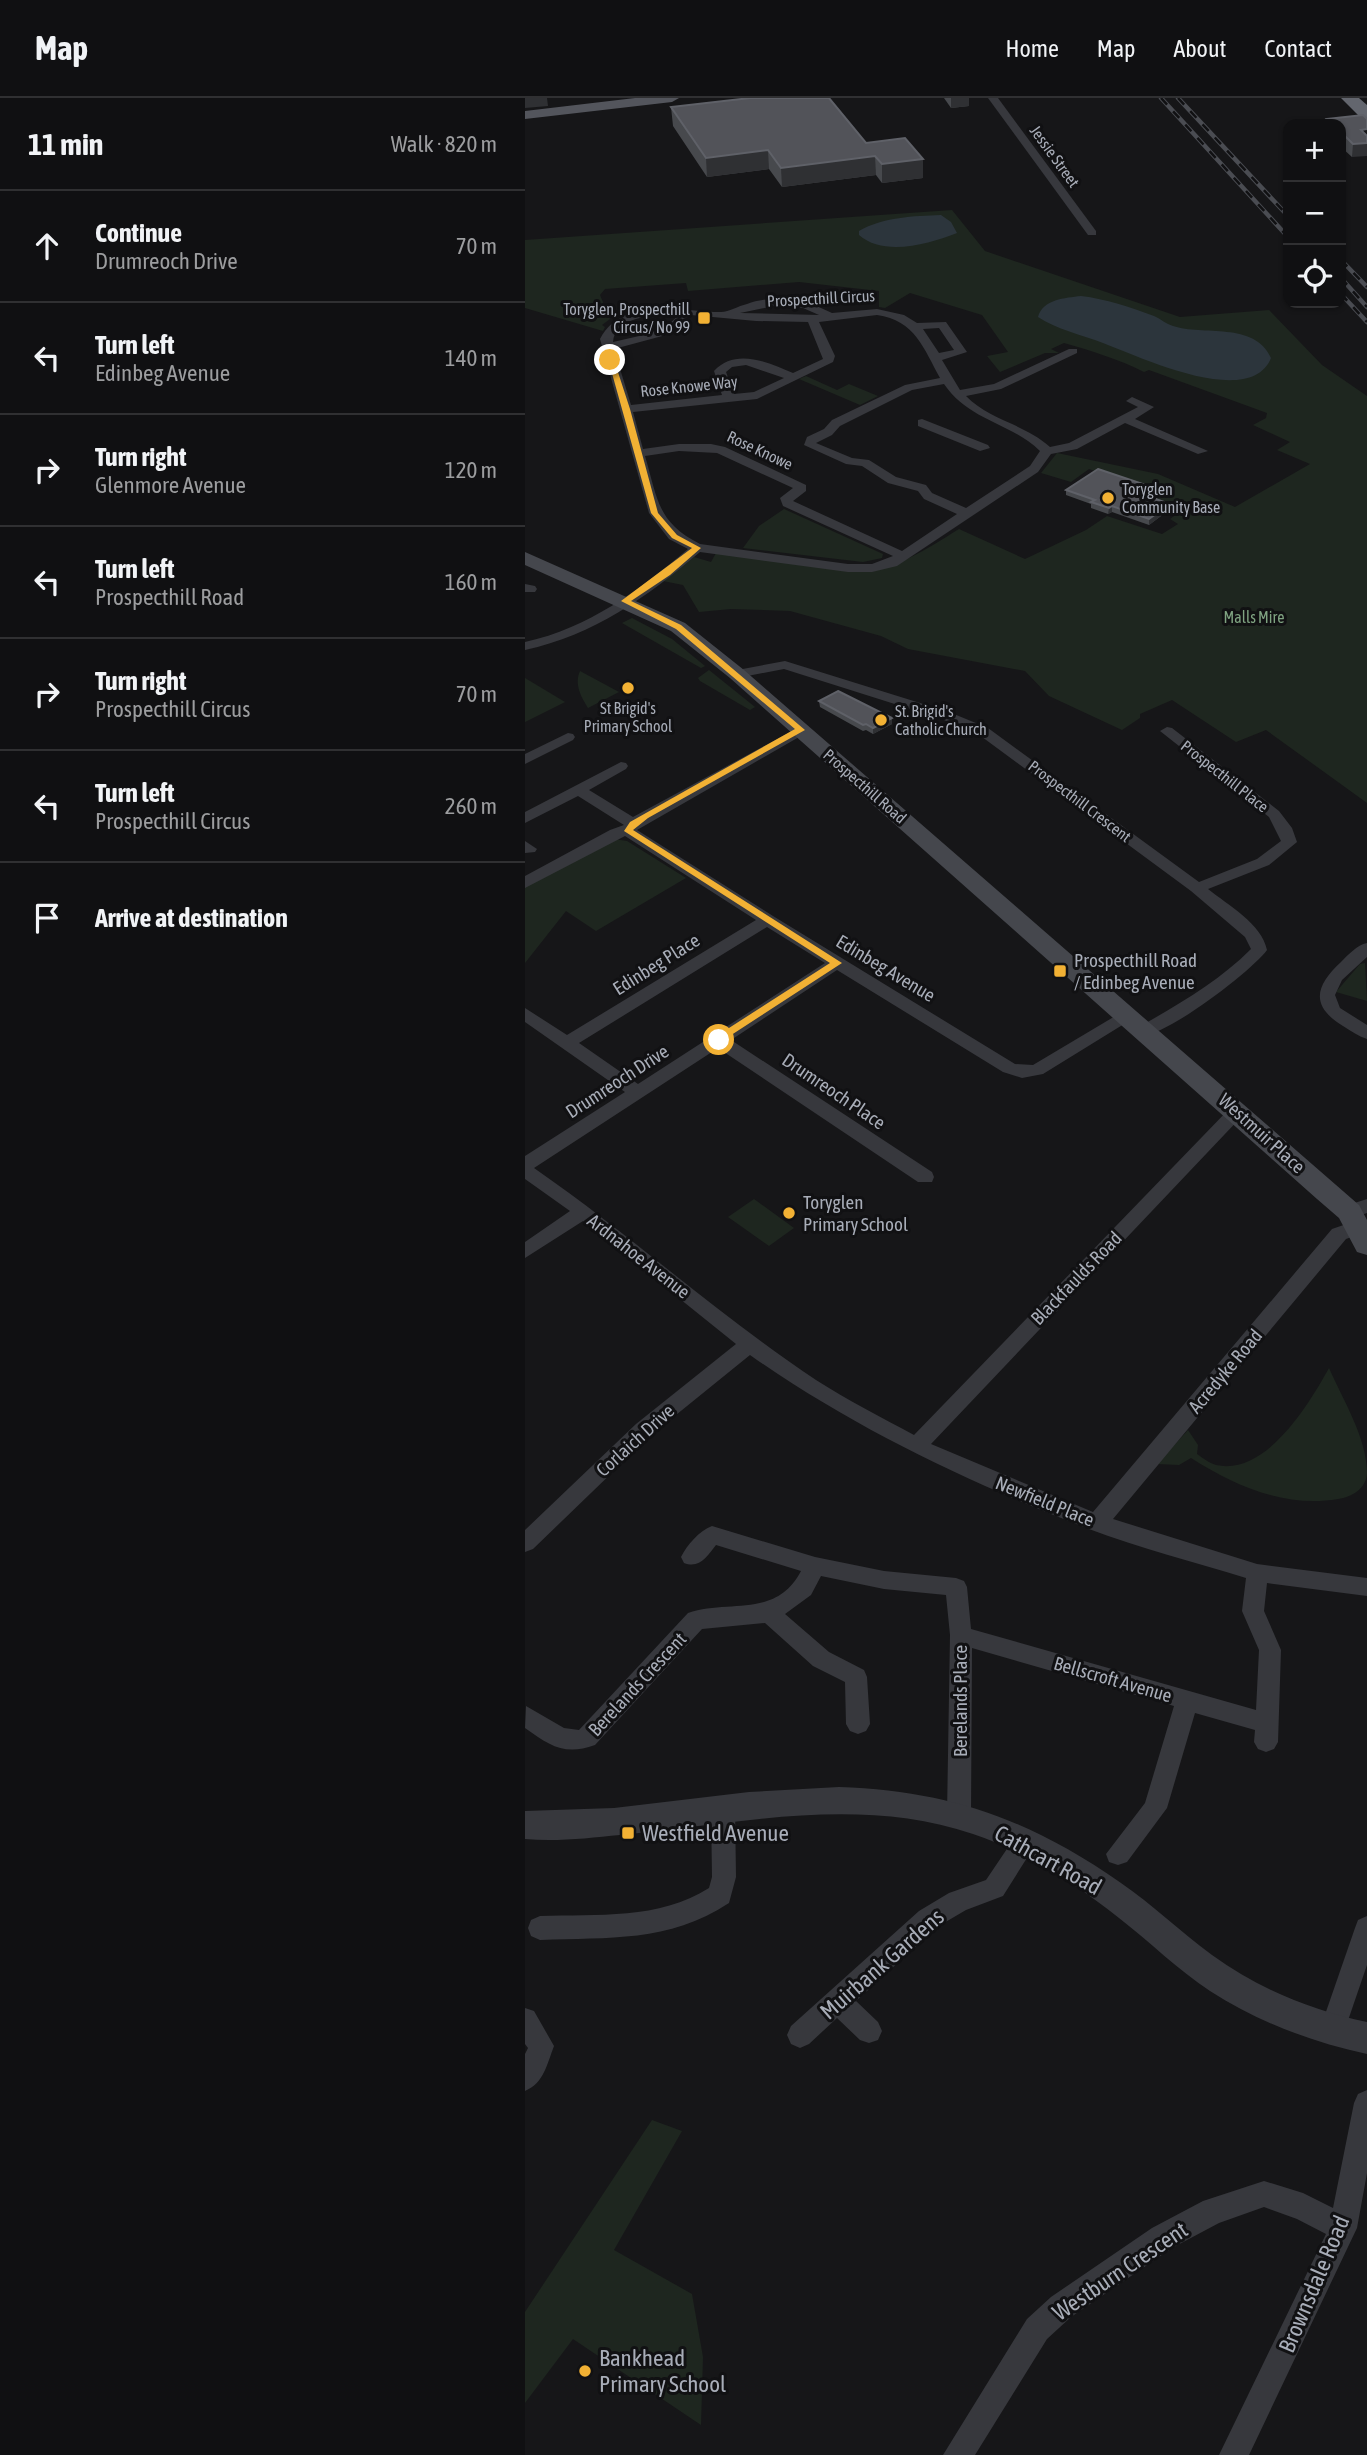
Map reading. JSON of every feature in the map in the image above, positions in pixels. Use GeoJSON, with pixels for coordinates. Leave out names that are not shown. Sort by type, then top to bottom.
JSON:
{"type":"FeatureCollection","features":[{"type":"Feature","properties":{"kind":"highway"},"geometry":{"type":"LineString","coordinates":[[1349,98],[1367,114]]}},
{"type":"Feature","properties":{"kind":"main road"},"geometry":{"type":"LineString","coordinates":[[525,115],[672,98]]}},
{"type":"Feature","properties":{"kind":"main road","name":"Prospecthill Road"},"geometry":{"type":"LineString","coordinates":[[525,558],[678,627],[737,674],[1137,1024]]}},
{"type":"Feature","properties":{"kind":"main road","name":"Westmuir Place"},"geometry":{"type":"LineString","coordinates":[[1137,1024],[1360,1222]]}},
{"type":"Feature","properties":{"kind":"street","name":"Jessie Street"},"geometry":{"type":"LineString","coordinates":[[993,98],[1091,233]]}},
{"type":"Feature","properties":{"kind":"street"},"geometry":{"type":"LineString","coordinates":[[725,316],[752,304],[793,303],[808,304],[828,316]]}},
{"type":"Feature","properties":{"kind":"street","name":"Prospecthill Circus"},"geometry":{"type":"LineString","coordinates":[[608,346],[606,339],[613,326],[631,316],[671,305],[688,312],[725,316],[812,319],[863,312],[889,314],[909,322],[914,327],[942,324],[961,352],[934,358]]}},
{"type":"Feature","properties":{"kind":"street"},"geometry":{"type":"LineString","coordinates":[[688,312],[680,323],[658,335],[608,346],[655,513],[674,536],[697,548],[848,568],[882,566],[903,556],[1034,470],[1047,451],[1073,446],[1148,407],[1132,401]]}},
{"type":"Feature","properties":{"kind":"street","name":"Rose Knowe Way"},"geometry":{"type":"LineString","coordinates":[[627,409],[757,394],[794,377],[828,360],[812,319]]}},
{"type":"Feature","properties":{"kind":"street"},"geometry":{"type":"LineString","coordinates":[[914,327],[956,394],[970,426],[984,448]]}},
{"type":"Feature","properties":{"kind":"street"},"geometry":{"type":"LineString","coordinates":[[956,394],[997,387],[1073,351]]}},
{"type":"Feature","properties":{"kind":"street"},"geometry":{"type":"LineString","coordinates":[[729,398],[720,372],[732,364],[753,362],[794,377]]}},
{"type":"Feature","properties":{"kind":"street"},"geometry":{"type":"LineString","coordinates":[[946,380],[909,387],[836,423],[828,432],[811,440],[810,444],[850,461],[865,463],[892,480],[922,488],[928,496],[966,513]]}},
{"type":"Feature","properties":{"kind":"street"},"geometry":{"type":"LineString","coordinates":[[1125,419],[1202,451]]}},
{"type":"Feature","properties":{"kind":"street"},"geometry":{"type":"LineString","coordinates":[[922,422],[1026,433],[1038,440],[1047,451]]}},
{"type":"Feature","properties":{"kind":"street","name":"Rose Knowe"},"geometry":{"type":"LineString","coordinates":[[637,454],[708,446],[721,450],[802,488],[789,495],[786,498],[787,503],[903,556]]}},
{"type":"Feature","properties":{"kind":"street"},"geometry":{"type":"LineString","coordinates":[[525,646],[570,634],[668,573],[697,548]]}},
{"type":"Feature","properties":{"kind":"street","name":"Prospecthill Crescent"},"geometry":{"type":"LineString","coordinates":[[737,674],[785,665],[978,728],[1197,888],[1257,940],[1259,950],[1242,969],[1203,998],[1137,1024]]}},
{"type":"Feature","properties":{"kind":"street"},"geometry":{"type":"LineString","coordinates":[[525,883],[615,833],[631,827],[801,730]]}},
{"type":"Feature","properties":{"kind":"street","name":"Prospecthill Place"},"geometry":{"type":"LineString","coordinates":[[1167,731],[1274,814],[1284,828],[1289,842],[1263,862],[1197,888]]}},
{"type":"Feature","properties":{"kind":"street"},"geometry":{"type":"LineString","coordinates":[[525,760],[568,737]]}},
{"type":"Feature","properties":{"kind":"street"},"geometry":{"type":"LineString","coordinates":[[525,818],[621,766]]}},
{"type":"Feature","properties":{"kind":"street","name":"Edinbeg Avenue"},"geometry":{"type":"LineString","coordinates":[[579,790],[767,920],[1009,1068],[1022,1072],[1037,1070],[1137,1024]]}},
{"type":"Feature","properties":{"kind":"street","name":"Edinbeg Place"},"geometry":{"type":"LineString","coordinates":[[567,1043],[767,920]]}},
{"type":"Feature","properties":{"kind":"street"},"geometry":{"type":"LineString","coordinates":[[1367,948],[1336,974],[1327,998],[1332,1010],[1367,1033]]}},
{"type":"Feature","properties":{"kind":"street","name":"Drumreoch Drive"},"geometry":{"type":"LineString","coordinates":[[525,1165],[837,963]]}},
{"type":"Feature","properties":{"kind":"street"},"geometry":{"type":"LineString","coordinates":[[525,1014],[638,1092]]}},
{"type":"Feature","properties":{"kind":"street","name":"Drumreoch Place"},"geometry":{"type":"LineString","coordinates":[[719,1040],[925,1177]]}},
{"type":"Feature","properties":{"kind":"street","name":"Blackfaulds Road"},"geometry":{"type":"LineString","coordinates":[[916,1446],[1237,1111]]}},
{"type":"Feature","properties":{"kind":"street","name":"Ardnahoe Avenue"},"geometry":{"type":"LineString","coordinates":[[525,1171],[583,1211],[750,1344]]}},
{"type":"Feature","properties":{"kind":"street"},"geometry":{"type":"LineString","coordinates":[[525,1251],[583,1211]]}},
{"type":"Feature","properties":{"kind":"street","name":"Acredyke Road"},"geometry":{"type":"LineString","coordinates":[[1097,1523],[1339,1234],[1360,1222]]}},
{"type":"Feature","properties":{"kind":"street","name":"Newfield Place"},"geometry":{"type":"LineString","coordinates":[[750,1344],[811,1387],[916,1446],[1097,1523],[1257,1573],[1367,1587]]}},
{"type":"Feature","properties":{"kind":"street","name":"Corlaich Drive"},"geometry":{"type":"LineString","coordinates":[[525,1543],[643,1430],[750,1344]]}},
{"type":"Feature","properties":{"kind":"street"},"geometry":{"type":"LineString","coordinates":[[692,1557],[712,1535],[815,1566]]}},
{"type":"Feature","properties":{"kind":"street","name":"Berelands Place"},"geometry":{"type":"LineString","coordinates":[[815,1566],[884,1580],[956,1587],[961,1635],[959,1815]]}},
{"type":"Feature","properties":{"kind":"street","name":"Berelands Crescent"},"geometry":{"type":"LineString","coordinates":[[526,1716],[568,1743],[577,1743],[587,1738],[696,1620],[769,1613],[803,1589],[815,1566]]}},
{"type":"Feature","properties":{"kind":"street","name":"Bellscroft Avenue"},"geometry":{"type":"LineString","coordinates":[[961,1635],[1187,1700],[1266,1733],[1270,1650],[1253,1611],[1257,1573]]}},
{"type":"Feature","properties":{"kind":"street"},"geometry":{"type":"LineString","coordinates":[[769,1613],[821,1659],[856,1677],[858,1724]]}},
{"type":"Feature","properties":{"kind":"street"},"geometry":{"type":"LineString","coordinates":[[1118,1854],[1155,1808],[1187,1700]]}},
{"type":"Feature","properties":{"kind":"street","name":"Cathcart Road"},"geometry":{"type":"LineString","coordinates":[[527,1831],[638,1822],[723,1809],[826,1801],[908,1805],[959,1815],[1025,1842],[1126,1905],[1205,1969],[1265,2004],[1332,2032],[1367,2038]]}},
{"type":"Feature","properties":{"kind":"street"},"geometry":{"type":"LineString","coordinates":[[540,1928],[649,1924],[700,1908],[710,1902],[720,1895],[724,1884],[723,1809]]}},
{"type":"Feature","properties":{"kind":"street","name":"Muirbank Gardens"},"geometry":{"type":"LineString","coordinates":[[800,2035],[928,1919],[958,1901],[994,1888],[1025,1842]]}},
{"type":"Feature","properties":{"kind":"street"},"geometry":{"type":"LineString","coordinates":[[1332,2032],[1367,1928]]}},
{"type":"Feature","properties":{"kind":"street"},"geometry":{"type":"LineString","coordinates":[[838,2002],[869,2031]]}},
{"type":"Feature","properties":{"kind":"street"},"geometry":{"type":"LineString","coordinates":[[525,2020],[541,2046],[533,2068],[525,2078]]}},
{"type":"Feature","properties":{"kind":"street","name":"Brownsdale Road"},"geometry":{"type":"LineString","coordinates":[[1234,2455],[1343,2228],[1367,2103]]}},
{"type":"Feature","properties":{"kind":"street","name":"Westburn Crescent"},"geometry":{"type":"LineString","coordinates":[[958,2455],[1037,2329],[1061,2306],[1162,2238],[1213,2211],[1264,2194],[1303,2207],[1343,2228]]}},
{"type":"Feature","properties":{"kind":"green space","name":"Malls Mire"},"geometry":{"type":"Polygon","coordinates":[[[952,210],[985,251],[1180,317],[1269,310],[1322,365],[1367,396],[1367,803],[1266,730],[1236,742],[1172,700],[1140,714],[1140,718],[1122,730],[1049,696],[1025,671],[908,649],[881,636],[790,611],[731,609],[699,612],[683,585],[663,581],[694,557],[711,562],[716,553],[853,571],[896,564],[959,529],[1025,559],[1086,530],[1107,516],[1162,534],[1178,524],[1170,519],[1185,508],[1142,493],[1147,489],[1089,469],[1071,482],[1041,473],[1057,453],[1158,474],[1235,507],[1310,464],[1277,450],[1290,442],[1253,425],[1266,418],[1267,413],[1149,370],[1144,372],[1115,359],[1064,343],[1051,349],[1059,353],[1045,353],[1000,372],[987,356],[1008,352],[982,315],[910,293],[885,308],[879,307],[879,291],[799,282],[688,291],[686,283],[605,289],[600,295],[610,319],[602,325],[605,327],[603,331],[525,308],[525,240],[952,210]]]}},
{"type":"Feature","properties":{"kind":"green space"},"geometry":{"type":"Polygon","coordinates":[[[806,376],[837,390],[849,384],[878,396],[860,405],[799,379],[806,376]]]}},
{"type":"Feature","properties":{"kind":"green space"},"geometry":{"type":"Polygon","coordinates":[[[784,509],[883,554],[882,558],[863,562],[743,548],[759,526],[784,509]]]}},
{"type":"Feature","properties":{"kind":"green space"},"geometry":{"type":"Polygon","coordinates":[[[632,618],[672,639],[705,666],[701,668],[622,623],[632,618]]]}},
{"type":"Feature","properties":{"kind":"green space"},"geometry":{"type":"Polygon","coordinates":[[[709,670],[755,707],[750,710],[700,681],[698,678],[709,670]]]}},
{"type":"Feature","properties":{"kind":"green space"},"geometry":{"type":"Polygon","coordinates":[[[580,671],[619,692],[588,708],[578,686],[580,671]]]}},
{"type":"Feature","properties":{"kind":"green space"},"geometry":{"type":"Polygon","coordinates":[[[525,678],[565,702],[525,722],[525,678]]]}},
{"type":"Feature","properties":{"kind":"green space"},"geometry":{"type":"Polygon","coordinates":[[[614,839],[627,841],[686,878],[596,931],[566,911],[525,963],[525,887],[614,839]]]}},
{"type":"Feature","properties":{"kind":"green space"},"geometry":{"type":"Polygon","coordinates":[[[1365,963],[1367,1001],[1336,992],[1360,964],[1365,963]]]}},
{"type":"Feature","properties":{"kind":"green space"},"geometry":{"type":"Polygon","coordinates":[[[754,1199],[794,1228],[769,1246],[728,1217],[754,1199]]]}},
{"type":"Feature","properties":{"kind":"green space"},"geometry":{"type":"Polygon","coordinates":[[[1329,1368],[1353,1419],[1366,1460],[1366,1479],[1361,1488],[1353,1494],[1338,1499],[1299,1500],[1243,1486],[1191,1458],[1179,1465],[1157,1464],[1188,1430],[1198,1445],[1197,1454],[1211,1463],[1234,1465],[1252,1460],[1284,1434],[1310,1400],[1329,1368]]]}},
{"type":"Feature","properties":{"kind":"green space"},"geometry":{"type":"Polygon","coordinates":[[[652,2120],[682,2131],[614,2250],[692,2294],[703,2357],[701,2425],[573,2339],[525,2403],[525,2312],[652,2120]]]}},
{"type":"Feature","properties":{"kind":"shaded area"},"geometry":{"type":"Polygon","coordinates":[[[941,215],[951,222],[957,233],[920,244],[894,247],[869,242],[859,235],[859,231],[868,226],[888,220],[941,215]]]}},
{"type":"Feature","properties":{"kind":"shaded area"},"geometry":{"type":"Polygon","coordinates":[[[1081,296],[1127,307],[1185,329],[1241,334],[1263,346],[1271,358],[1259,373],[1241,379],[1218,380],[1166,367],[1038,317],[1050,303],[1081,296]]]}},
{"type":"Feature","properties":{"kind":"building"},"geometry":{"type":"Polygon","coordinates":[[[750,98],[829,98],[866,143],[905,138],[923,159],[882,164],[875,156],[781,168],[768,150],[706,158],[671,107],[750,98]]]}},
{"type":"Feature","properties":{"kind":"building"},"geometry":{"type":"Polygon","coordinates":[[[1363,115],[1367,119],[1367,129],[1361,130],[1367,136],[1367,143],[1353,144],[1346,137],[1346,119],[1327,119],[1363,115]]]}},
{"type":"Feature","properties":{"kind":"building","name":"Toryglen Community Base"},"geometry":{"type":"Polygon","coordinates":[[[1098,469],[1143,484],[1139,487],[1147,490],[1142,494],[1170,504],[1149,519],[1091,502],[1095,500],[1066,490],[1098,469]]]}},
{"type":"Feature","properties":{"kind":"building"},"geometry":{"type":"Polygon","coordinates":[[[838,691],[892,718],[873,728],[819,701],[838,691]]]}},
{"type":"Feature","properties":{"kind":"railway"},"geometry":{"type":"LineString","coordinates":[[1161,98],[1283,232]]}},
{"type":"Feature","properties":{"kind":"railway"},"geometry":{"type":"LineString","coordinates":[[1178,98],[1283,211]]}},
{"type":"Feature","properties":{"kind":"railway"},"geometry":{"type":"LineString","coordinates":[[1346,265],[1367,287]]}},
{"type":"Feature","properties":{"kind":"railway"},"geometry":{"type":"LineString","coordinates":[[1346,284],[1367,307]]}},
{"type":"Feature","properties":{"kind":"railway"},"geometry":{"type":"LineString","coordinates":[[1346,299],[1367,322]]}},
{"type":"Feature","properties":{"kind":"place","name":"Toryglen, Prospecthill Circus/ No 99"},"geometry":{"type":"Point","coordinates":[704,318]}},
{"type":"Feature","properties":{"kind":"place","name":"Toryglen Community Base"},"geometry":{"type":"Point","coordinates":[1108,498]}},
{"type":"Feature","properties":{"kind":"place","name":"St Brigid's Primary School"},"geometry":{"type":"Point","coordinates":[628,688]}},
{"type":"Feature","properties":{"kind":"place","name":"St. Brigid's Catholic Church"},"geometry":{"type":"Point","coordinates":[881,720]}},
{"type":"Feature","properties":{"kind":"place","name":"Prospecthill Road / Edinbeg Avenue"},"geometry":{"type":"Point","coordinates":[1060,971]}},
{"type":"Feature","properties":{"kind":"place","name":"Toryglen Primary School"},"geometry":{"type":"Point","coordinates":[789,1213]}},
{"type":"Feature","properties":{"kind":"place","name":"Westfield Avenue"},"geometry":{"type":"Point","coordinates":[628,1833]}},
{"type":"Feature","properties":{"kind":"place","name":"Bankhead Primary School"},"geometry":{"type":"Point","coordinates":[585,2371]}},
{"type":"Feature","properties":{"kind":"route"},"geometry":{"type":"LineString","coordinates":[[610,360],[627,409],[655,513],[674,536],[697,548],[668,573],[625,601],[678,627],[801,730],[633,824],[628,831],[837,963],[719,1040]]}}]}
